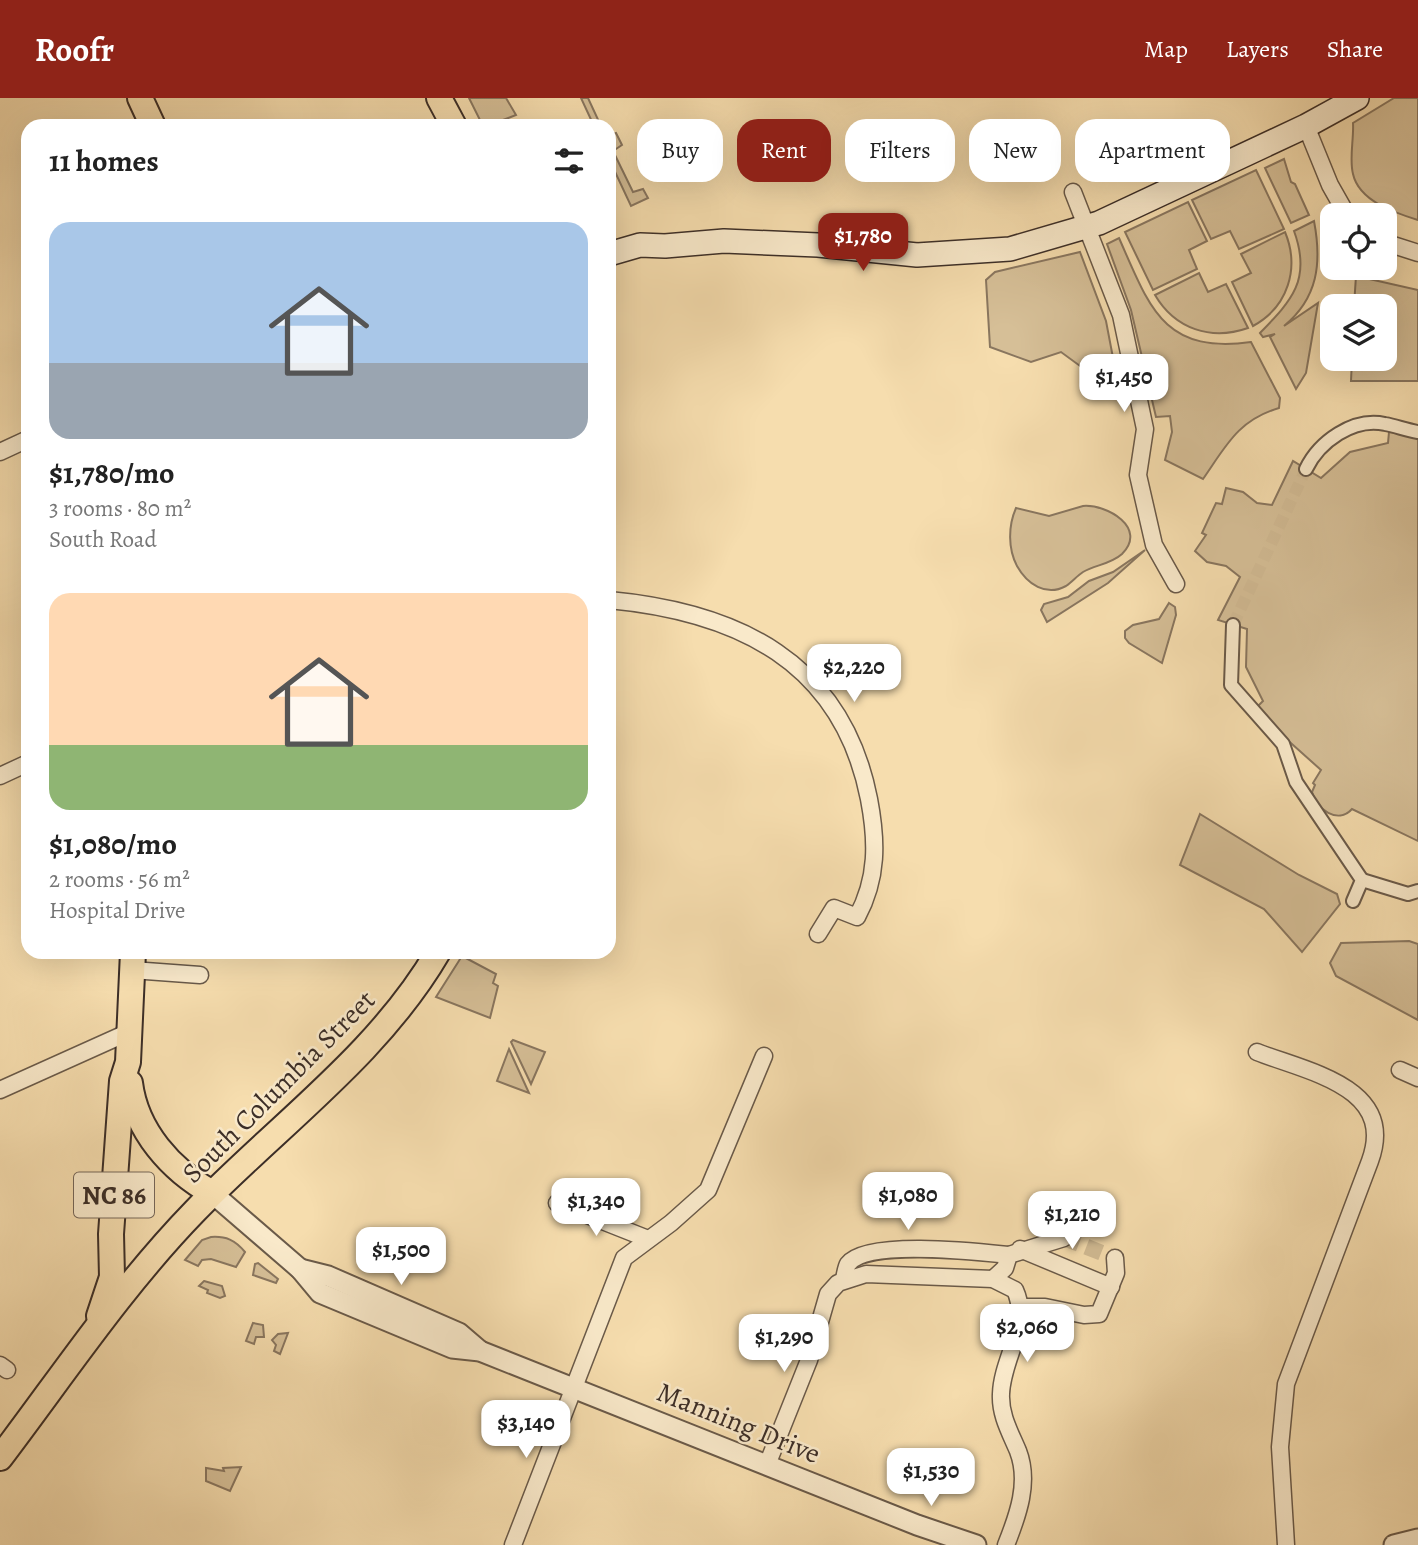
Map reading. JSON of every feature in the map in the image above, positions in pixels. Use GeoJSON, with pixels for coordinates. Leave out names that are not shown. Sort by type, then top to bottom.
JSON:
{"type":"FeatureCollection","features":[{"type":"Feature","properties":{"kind":"main road"},"geometry":{"type":"LineString","coordinates":[[140,98],[150,119]]}},
{"type":"Feature","properties":{"kind":"main road"},"geometry":{"type":"LineString","coordinates":[[439,98],[450,119]]}},
{"type":"Feature","properties":{"kind":"main road"},"geometry":{"type":"LineString","coordinates":[[616,252],[640,245],[665,246],[696,242],[755,242],[895,254],[949,255],[1010,249],[1089,227],[1306,126],[1357,98]]}},
{"type":"Feature","properties":{"kind":"main road"},"geometry":{"type":"LineString","coordinates":[[616,268],[645,259],[665,246]]}},
{"type":"Feature","properties":{"kind":"main road","name":"South Columbia Street"},"geometry":{"type":"LineString","coordinates":[[0,1458],[170,1238],[212,1194],[357,1056],[417,987],[434,959]]}},
{"type":"Feature","properties":{"kind":"main road","name":"NC 86"},"geometry":{"type":"LineString","coordinates":[[99,1327],[100,1309],[112,1277],[111,1234],[122,1081],[128,1062],[132,961]]}},
{"type":"Feature","properties":{"kind":"main road","name":"Manning Drive"},"geometry":{"type":"LineString","coordinates":[[128,1062],[132,1099],[145,1131],[194,1183],[212,1194]]}},
{"type":"Feature","properties":{"kind":"street"},"geometry":{"type":"LineString","coordinates":[[1306,126],[1330,186],[1341,203]]}},
{"type":"Feature","properties":{"kind":"street"},"geometry":{"type":"LineString","coordinates":[[1073,192],[1089,227],[1121,315],[1145,429],[1138,475],[1154,545],[1176,584]]}},
{"type":"Feature","properties":{"kind":"street"},"geometry":{"type":"LineString","coordinates":[[1397,246],[1418,253]]}},
{"type":"Feature","properties":{"kind":"street"},"geometry":{"type":"LineString","coordinates":[[1306,469],[1320,446],[1336,435],[1362,426],[1382,423],[1418,432]]}},
{"type":"Feature","properties":{"kind":"street"},"geometry":{"type":"LineString","coordinates":[[0,452],[21,442]]}},
{"type":"Feature","properties":{"kind":"street"},"geometry":{"type":"LineString","coordinates":[[616,601],[687,610],[757,638],[817,685],[839,715],[867,790],[876,862],[857,917],[834,908],[818,934]]}},
{"type":"Feature","properties":{"kind":"street"},"geometry":{"type":"LineString","coordinates":[[1233,625],[1231,685],[1283,744],[1296,782],[1362,880],[1408,894],[1418,891]]}},
{"type":"Feature","properties":{"kind":"street"},"geometry":{"type":"LineString","coordinates":[[0,776],[21,766]]}},
{"type":"Feature","properties":{"kind":"street"},"geometry":{"type":"LineString","coordinates":[[1353,901],[1362,880]]}},
{"type":"Feature","properties":{"kind":"street"},"geometry":{"type":"LineString","coordinates":[[132,961],[200,975]]}},
{"type":"Feature","properties":{"kind":"street"},"geometry":{"type":"LineString","coordinates":[[0,1090],[129,1032]]}},
{"type":"Feature","properties":{"kind":"street"},"geometry":{"type":"LineString","coordinates":[[1258,1052],[1344,1086],[1367,1107],[1376,1134],[1370,1161],[1286,1384],[1280,1447],[1286,1545]]}},
{"type":"Feature","properties":{"kind":"street"},"geometry":{"type":"LineString","coordinates":[[513,1545],[624,1258],[708,1190],[764,1056]]}},
{"type":"Feature","properties":{"kind":"street"},"geometry":{"type":"LineString","coordinates":[[1400,1070],[1418,1078]]}},
{"type":"Feature","properties":{"kind":"street","name":"Manning Drive"},"geometry":{"type":"LineString","coordinates":[[212,1194],[300,1269],[320,1293],[347,1306],[452,1348],[480,1351],[976,1545]]}},
{"type":"Feature","properties":{"kind":"street"},"geometry":{"type":"LineString","coordinates":[[557,1203],[648,1239]]}},
{"type":"Feature","properties":{"kind":"street"},"geometry":{"type":"LineString","coordinates":[[844,1279],[848,1264],[858,1257],[882,1250],[1014,1252],[1064,1238]]}},
{"type":"Feature","properties":{"kind":"street"},"geometry":{"type":"LineString","coordinates":[[993,1279],[1005,1268],[1014,1252]]}},
{"type":"Feature","properties":{"kind":"street"},"geometry":{"type":"LineString","coordinates":[[1014,1252],[1111,1287]]}},
{"type":"Feature","properties":{"kind":"street"},"geometry":{"type":"LineString","coordinates":[[1021,1307],[1045,1307],[1084,1315],[1099,1314],[1118,1267],[1115,1258]]}},
{"type":"Feature","properties":{"kind":"street"},"geometry":{"type":"LineString","coordinates":[[767,1465],[809,1360],[828,1294],[844,1279],[866,1274],[993,1279],[1015,1290],[1021,1307],[1001,1394],[1003,1416],[1023,1472],[1020,1501],[1006,1545]]}},
{"type":"Feature","properties":{"kind":"street"},"geometry":{"type":"LineString","coordinates":[[1394,1545],[1418,1539]]}},
{"type":"Feature","properties":{"kind":"shaded area"},"geometry":{"type":"Polygon","coordinates":[[[469,98],[506,98],[516,115],[506,119],[480,119],[469,98]]]}},
{"type":"Feature","properties":{"kind":"shaded area"},"geometry":{"type":"Polygon","coordinates":[[[581,98],[588,98],[598,119],[591,119],[581,98]]]}},
{"type":"Feature","properties":{"kind":"shaded area"},"geometry":{"type":"Polygon","coordinates":[[[1394,98],[1418,98],[1418,220],[1397,212],[1397,203],[1377,203],[1362,192],[1353,174],[1351,162],[1353,123],[1394,98]]]}},
{"type":"Feature","properties":{"kind":"shaded area"},"geometry":{"type":"Polygon","coordinates":[[[616,133],[622,145],[616,149],[616,133]]]}},
{"type":"Feature","properties":{"kind":"shaded area"},"geometry":{"type":"Polygon","coordinates":[[[616,157],[633,192],[643,189],[648,198],[631,206],[616,174],[616,157]]]}},
{"type":"Feature","properties":{"kind":"shaded area"},"geometry":{"type":"Polygon","coordinates":[[[1284,159],[1291,182],[1295,184],[1309,215],[1291,223],[1265,168],[1284,159]]]}},
{"type":"Feature","properties":{"kind":"shaded area"},"geometry":{"type":"Polygon","coordinates":[[[1256,170],[1284,229],[1239,249],[1230,231],[1211,239],[1192,200],[1256,170]]]}},
{"type":"Feature","properties":{"kind":"shaded area"},"geometry":{"type":"Polygon","coordinates":[[[1188,202],[1207,241],[1189,250],[1197,269],[1153,290],[1125,232],[1188,202]]]}},
{"type":"Feature","properties":{"kind":"shaded area"},"geometry":{"type":"Polygon","coordinates":[[[1314,221],[1317,251],[1315,279],[1304,304],[1284,326],[1318,303],[1306,373],[1296,389],[1270,337],[1275,334],[1263,337],[1260,333],[1289,300],[1299,276],[1301,263],[1294,231],[1314,221]]]}},
{"type":"Feature","properties":{"kind":"shaded area"},"geometry":{"type":"Polygon","coordinates":[[[1285,232],[1291,259],[1288,285],[1275,308],[1253,326],[1232,282],[1251,273],[1241,254],[1285,232]]]}},
{"type":"Feature","properties":{"kind":"shaded area"},"geometry":{"type":"Polygon","coordinates":[[[1119,238],[1140,285],[1164,321],[1179,333],[1198,341],[1221,344],[1251,342],[1280,398],[1279,408],[1253,420],[1234,436],[1203,479],[1165,460],[1172,432],[1170,416],[1156,417],[1131,310],[1107,244],[1119,238]]]}},
{"type":"Feature","properties":{"kind":"shaded area"},"geometry":{"type":"Polygon","coordinates":[[[1080,252],[1106,321],[1114,363],[1106,385],[1061,352],[1031,362],[990,347],[986,280],[995,272],[1080,252]]]}},
{"type":"Feature","properties":{"kind":"shaded area"},"geometry":{"type":"Polygon","coordinates":[[[1199,273],[1208,292],[1226,284],[1248,328],[1221,333],[1195,329],[1183,324],[1163,307],[1155,295],[1199,273]]]}},
{"type":"Feature","properties":{"kind":"shaded area"},"geometry":{"type":"Polygon","coordinates":[[[1356,280],[1374,280],[1418,290],[1418,381],[1351,381],[1351,371],[1397,371],[1397,294],[1355,294],[1356,280]]]}},
{"type":"Feature","properties":{"kind":"shaded area"},"geometry":{"type":"Polygon","coordinates":[[[1389,432],[1418,435],[1418,841],[1352,809],[1346,814],[1334,815],[1318,804],[1312,792],[1315,785],[1313,783],[1321,770],[1254,710],[1263,701],[1246,667],[1247,629],[1218,620],[1240,577],[1226,566],[1207,562],[1195,551],[1206,535],[1202,533],[1216,503],[1222,504],[1226,488],[1243,492],[1257,503],[1272,505],[1293,461],[1321,478],[1350,452],[1388,443],[1389,432]]]}},
{"type":"Feature","properties":{"kind":"shaded area"},"geometry":{"type":"Polygon","coordinates":[[[1083,506],[1103,509],[1121,519],[1130,535],[1129,544],[1118,557],[1083,572],[1066,586],[1051,590],[1038,587],[1026,578],[1017,566],[1012,552],[1010,530],[1016,508],[1049,516],[1083,506]]]}},
{"type":"Feature","properties":{"kind":"shaded area"},"geometry":{"type":"Polygon","coordinates":[[[1145,550],[1108,583],[1047,622],[1041,610],[1044,604],[1068,597],[1089,581],[1113,572],[1145,550]]]}},
{"type":"Feature","properties":{"kind":"shaded area"},"geometry":{"type":"Polygon","coordinates":[[[1169,603],[1175,607],[1176,615],[1162,663],[1129,643],[1125,638],[1125,631],[1133,625],[1159,619],[1169,603]]]}},
{"type":"Feature","properties":{"kind":"shaded area"},"geometry":{"type":"Polygon","coordinates":[[[1200,814],[1299,875],[1337,894],[1340,904],[1302,952],[1264,909],[1180,865],[1200,814]]]}},
{"type":"Feature","properties":{"kind":"shaded area"},"geometry":{"type":"Polygon","coordinates":[[[1409,941],[1418,944],[1418,1020],[1336,976],[1330,963],[1341,943],[1409,941]]]}},
{"type":"Feature","properties":{"kind":"shaded area"},"geometry":{"type":"Polygon","coordinates":[[[460,959],[468,959],[496,974],[493,983],[498,986],[490,1018],[436,997],[460,959]]]}},
{"type":"Feature","properties":{"kind":"shaded area"},"geometry":{"type":"Polygon","coordinates":[[[513,1040],[545,1052],[531,1084],[511,1042],[513,1040]]]}},
{"type":"Feature","properties":{"kind":"shaded area"},"geometry":{"type":"Polygon","coordinates":[[[509,1049],[529,1093],[497,1081],[509,1049]]]}},
{"type":"Feature","properties":{"kind":"shaded area"},"geometry":{"type":"Polygon","coordinates":[[[211,1237],[230,1240],[245,1252],[236,1267],[211,1259],[202,1260],[198,1266],[185,1260],[202,1240],[211,1237]]]}},
{"type":"Feature","properties":{"kind":"shaded area"},"geometry":{"type":"Polygon","coordinates":[[[258,1263],[278,1279],[276,1283],[253,1275],[255,1264],[258,1263]]]}},
{"type":"Feature","properties":{"kind":"shaded area"},"geometry":{"type":"Polygon","coordinates":[[[204,1281],[222,1286],[225,1296],[220,1298],[207,1293],[208,1290],[199,1286],[204,1281]]]}},
{"type":"Feature","properties":{"kind":"shaded area"},"geometry":{"type":"Polygon","coordinates":[[[253,1323],[263,1325],[264,1337],[256,1337],[254,1344],[246,1341],[253,1323]]]}},
{"type":"Feature","properties":{"kind":"shaded area"},"geometry":{"type":"Polygon","coordinates":[[[288,1333],[280,1354],[274,1351],[276,1345],[272,1340],[278,1334],[288,1333]]]}},
{"type":"Feature","properties":{"kind":"shaded area"},"geometry":{"type":"Polygon","coordinates":[[[241,1467],[230,1491],[206,1481],[206,1468],[224,1471],[223,1468],[241,1467]]]}},
{"type":"Feature","properties":{"kind":"tunnel"},"geometry":{"type":"LineString","coordinates":[[1233,625],[1306,469]]}},
{"type":"Feature","properties":{"kind":"tunnel"},"geometry":{"type":"LineString","coordinates":[[1064,1238],[1115,1258]]}}]}
